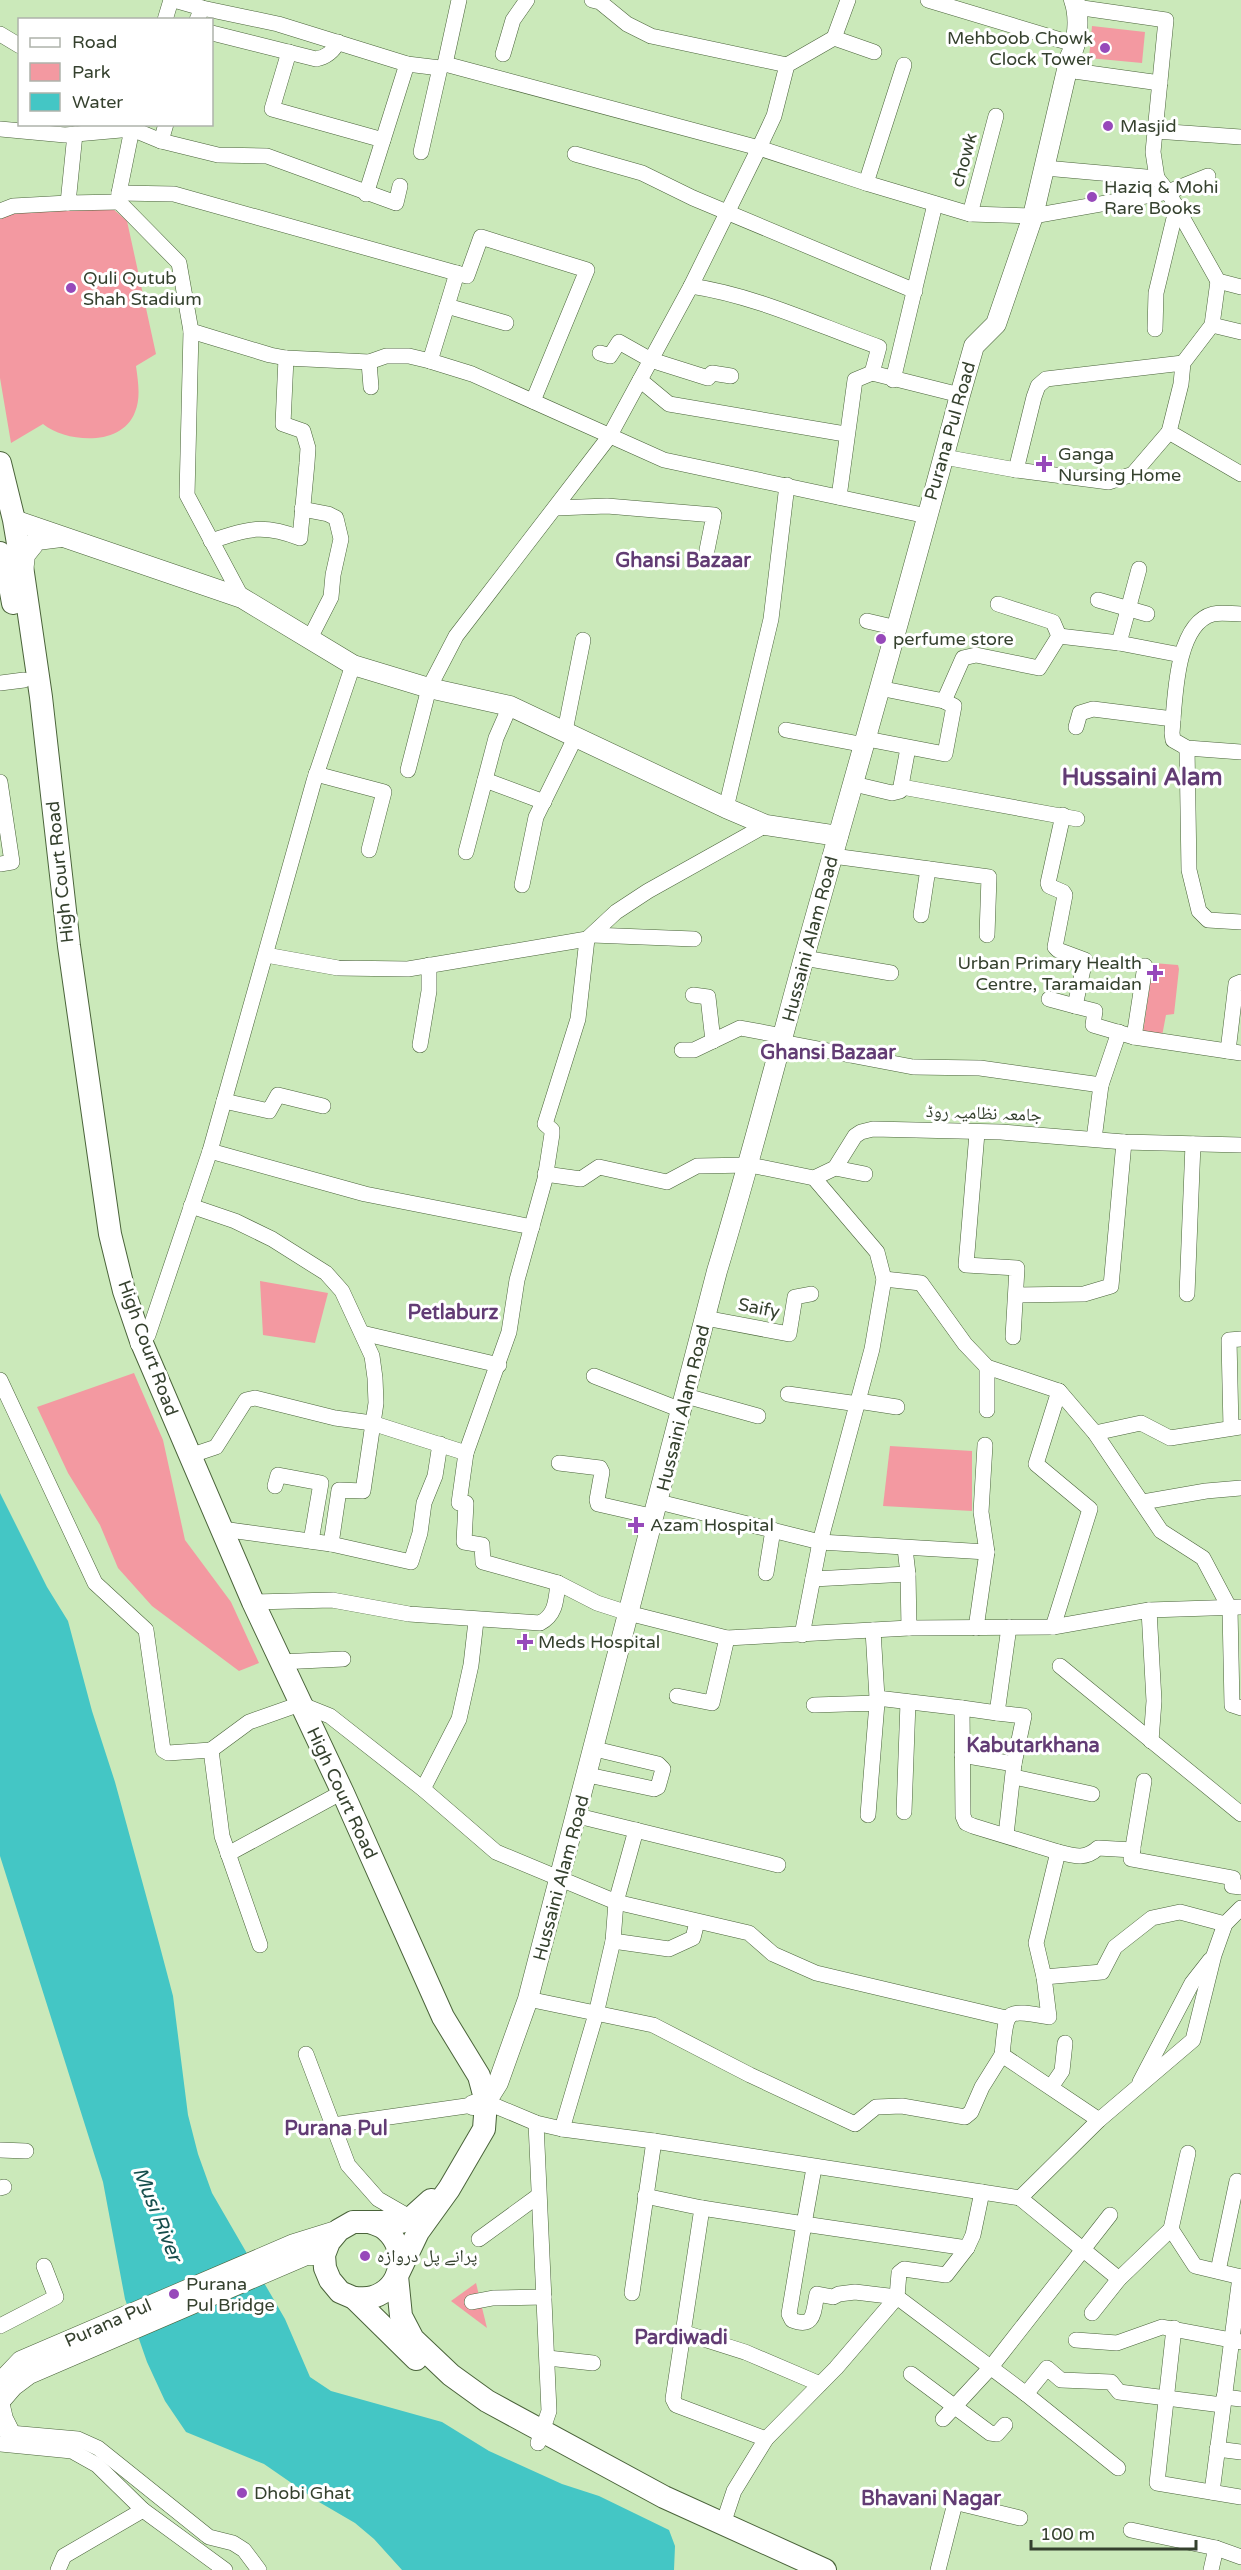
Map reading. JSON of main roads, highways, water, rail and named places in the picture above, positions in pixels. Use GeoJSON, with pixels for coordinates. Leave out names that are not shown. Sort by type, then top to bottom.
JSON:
{"type":"FeatureCollection","features":[{"type":"Feature","properties":{"kind":"highway","name":"High Court Road"},"geometry":{"type":"LineString","coordinates":[[0,463],[7,518],[22,573],[41,697],[69,946],[108,1223],[138,1344],[432,2021],[461,2075],[480,2103]]}},
{"type":"Feature","properties":{"kind":"highway","name":"High Court Road"},"geometry":{"type":"LineString","coordinates":[[0,553],[9,581],[24,680],[99,1234],[115,1294],[222,1529],[280,1662],[295,1705],[343,1793],[443,2017],[479,2076],[480,2103]]}},
{"type":"Feature","properties":{"kind":"highway"},"geometry":{"type":"LineString","coordinates":[[480,2103],[464,2148],[430,2201],[411,2218],[401,2222],[353,2223],[339,2230],[329,2242],[324,2254],[325,2268],[330,2280],[340,2292],[354,2298],[430,2373],[478,2409],[825,2570]]}},
{"type":"Feature","properties":{"kind":"highway"},"geometry":{"type":"LineString","coordinates":[[354,2298],[372,2298],[387,2290],[398,2276],[418,2232],[449,2189],[484,2129],[480,2103]]}},
{"type":"Feature","properties":{"kind":"highway"},"geometry":{"type":"LineString","coordinates":[[369,2222],[385,2229],[396,2242],[401,2259],[398,2276],[401,2316],[413,2340],[451,2374],[487,2402],[541,2438],[648,2502],[793,2570]]}},
{"type":"Feature","properties":{"kind":"main road","name":"Purana Pul Road"},"geometry":{"type":"LineString","coordinates":[[838,836],[866,742],[974,346],[996,324],[1033,216],[1070,54],[1067,26],[1070,2]]}},
{"type":"Feature","properties":{"kind":"main road"},"geometry":{"type":"LineString","coordinates":[[7,518],[242,598],[353,666],[429,688],[510,706],[766,825],[838,836]]}},
{"type":"Feature","properties":{"kind":"main road"},"geometry":{"type":"LineString","coordinates":[[22,573],[25,555],[37,540],[48,537],[69,538]]}},
{"type":"Feature","properties":{"kind":"main road","name":"Hussaini Alam Road"},"geometry":{"type":"LineString","coordinates":[[480,2103],[504,2068],[528,1999],[578,1816],[705,1318],[750,1165],[838,836]]}},
{"type":"Feature","properties":{"kind":"main road"},"geometry":{"type":"LineString","coordinates":[[296,2251],[339,2230]]}},
{"type":"Feature","properties":{"kind":"main road"},"geometry":{"type":"LineString","coordinates":[[296,2251],[306,2255],[324,2254]]}},
{"type":"Feature","properties":{"kind":"main road","name":"Purana Pul"},"geometry":{"type":"LineString","coordinates":[[25,2367],[296,2251]]}},
{"type":"Feature","properties":{"kind":"main road"},"geometry":{"type":"LineString","coordinates":[[0,2383],[25,2367]]}},
{"type":"Feature","properties":{"kind":"main road"},"geometry":{"type":"LineString","coordinates":[[3,2435],[0,2403],[25,2367]]}},
{"type":"Feature","properties":{"kind":"water","name":"Musi River"},"geometry":{"type":"Polygon","coordinates":[[[0,1493],[47,1587],[68,1621],[92,1711],[115,1782],[173,1996],[188,2115],[198,2154],[212,2193],[285,2319],[310,2377],[331,2391],[442,2422],[489,2451],[562,2484],[599,2496],[669,2530],[675,2546],[674,2570],[402,2570],[374,2539],[355,2523],[319,2502],[264,2464],[186,2432],[165,2401],[147,2362],[125,2299],[103,2182],[0,1856],[0,1493]]]}},
{"type":"Feature","properties":{"kind":"place","name":"Mehboob Chowk Clock Tower"},"geometry":{"type":"Point","coordinates":[1105,48]}},
{"type":"Feature","properties":{"kind":"place","name":"Masjid"},"geometry":{"type":"Point","coordinates":[1108,126]}},
{"type":"Feature","properties":{"kind":"place","name":"Haziq & Mohi Rare Books"},"geometry":{"type":"Point","coordinates":[1092,197]}},
{"type":"Feature","properties":{"kind":"place","name":"Quli Qutub Shah Stadium"},"geometry":{"type":"Point","coordinates":[71,288]}},
{"type":"Feature","properties":{"kind":"place","name":"Ganga Nursing Home"},"geometry":{"type":"Point","coordinates":[1044,464]}},
{"type":"Feature","properties":{"kind":"place","name":"perfume store"},"geometry":{"type":"Point","coordinates":[881,639]}},
{"type":"Feature","properties":{"kind":"place","name":"Urban Primary Health Centre, Taramaidan"},"geometry":{"type":"Point","coordinates":[1155,973]}},
{"type":"Feature","properties":{"kind":"place","name":"Azam Hospital"},"geometry":{"type":"Point","coordinates":[636,1525]}},
{"type":"Feature","properties":{"kind":"place","name":"Meds Hospital"},"geometry":{"type":"Point","coordinates":[525,1642]}},
{"type":"Feature","properties":{"kind":"place","name":"پرانے پل دروازہ"},"geometry":{"type":"Point","coordinates":[365,2256]}},
{"type":"Feature","properties":{"kind":"place","name":"Purana Pul Bridge"},"geometry":{"type":"Point","coordinates":[174,2294]}},
{"type":"Feature","properties":{"kind":"place","name":"Dhobi Ghat"},"geometry":{"type":"Point","coordinates":[242,2493]}},
{"type":"Feature","properties":{"kind":"district","name":"Ghansi Bazaar"},"geometry":{"type":"Point","coordinates":[683,560]}},
{"type":"Feature","properties":{"kind":"district","name":"Hussaini Alam"},"geometry":{"type":"Point","coordinates":[1142,777]}},
{"type":"Feature","properties":{"kind":"district","name":"Ghansi Bazaar"},"geometry":{"type":"Point","coordinates":[828,1052]}},
{"type":"Feature","properties":{"kind":"district","name":"Petlaburz"},"geometry":{"type":"Point","coordinates":[453,1312]}},
{"type":"Feature","properties":{"kind":"district","name":"Kabutarkhana"},"geometry":{"type":"Point","coordinates":[1033,1745]}},
{"type":"Feature","properties":{"kind":"district","name":"Purana Pul"},"geometry":{"type":"Point","coordinates":[336,2128]}},
{"type":"Feature","properties":{"kind":"district","name":"Pardiwadi"},"geometry":{"type":"Point","coordinates":[681,2337]}},
{"type":"Feature","properties":{"kind":"district","name":"Bhavani Nagar"},"geometry":{"type":"Point","coordinates":[931,2498]}}]}
